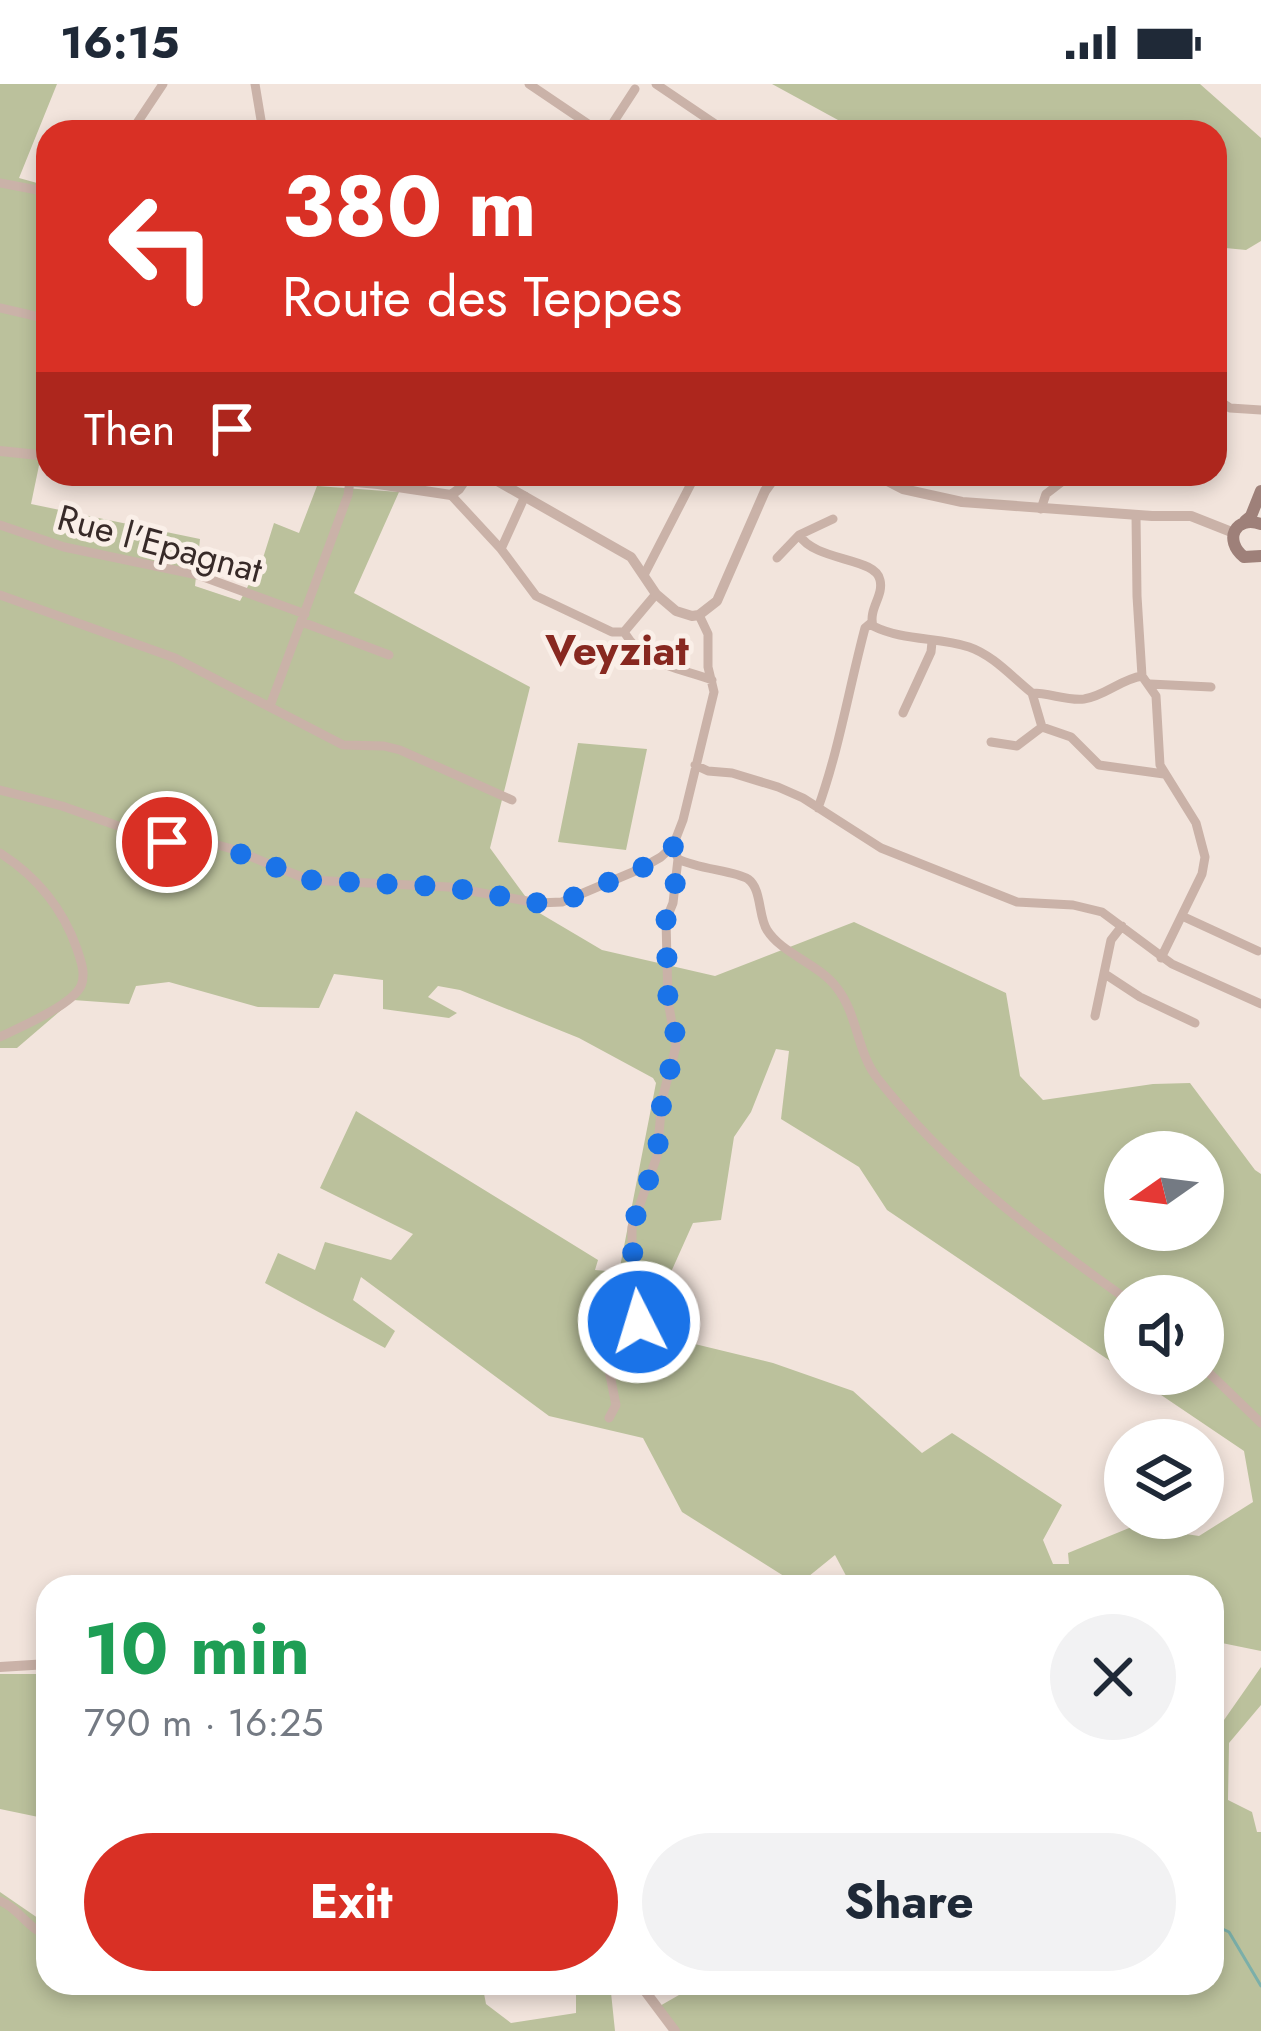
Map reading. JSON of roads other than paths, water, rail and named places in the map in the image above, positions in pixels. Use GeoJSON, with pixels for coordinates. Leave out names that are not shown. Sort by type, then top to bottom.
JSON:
{"type":"FeatureCollection","features":[{"type":"Feature","properties":{"kind":"main road"},"geometry":{"type":"LineString","coordinates":[[1261,491],[1251,516],[1239,528],[1235,549],[1255,557],[1261,570]]}},
{"type":"Feature","properties":{"kind":"main road"},"geometry":{"type":"LineString","coordinates":[[1239,528],[1254,521],[1261,524]]}},
{"type":"Feature","properties":{"kind":"street"},"geometry":{"type":"LineString","coordinates":[[139,120],[164,84]]}},
{"type":"Feature","properties":{"kind":"street"},"geometry":{"type":"LineString","coordinates":[[255,84],[261,120]]}},
{"type":"Feature","properties":{"kind":"street"},"geometry":{"type":"LineString","coordinates":[[529,84],[585,120]]}},
{"type":"Feature","properties":{"kind":"street"},"geometry":{"type":"LineString","coordinates":[[656,84],[710,120]]}},
{"type":"Feature","properties":{"kind":"street"},"geometry":{"type":"LineString","coordinates":[[613,120],[635,89]]}},
{"type":"Feature","properties":{"kind":"street"},"geometry":{"type":"LineString","coordinates":[[0,183],[36,190]]}},
{"type":"Feature","properties":{"kind":"street"},"geometry":{"type":"LineString","coordinates":[[0,308],[36,316]]}},
{"type":"Feature","properties":{"kind":"street"},"geometry":{"type":"LineString","coordinates":[[1227,407],[1261,410]]}},
{"type":"Feature","properties":{"kind":"street"},"geometry":{"type":"LineString","coordinates":[[0,452],[36,454]]}},
{"type":"Feature","properties":{"kind":"street"},"geometry":{"type":"LineString","coordinates":[[270,706],[352,486]]}},
{"type":"Feature","properties":{"kind":"street"},"geometry":{"type":"LineString","coordinates":[[391,486],[451,495],[536,596],[612,632],[624,632],[656,594]]}},
{"type":"Feature","properties":{"kind":"street"},"geometry":{"type":"LineString","coordinates":[[451,495],[460,486]]}},
{"type":"Feature","properties":{"kind":"street"},"geometry":{"type":"LineString","coordinates":[[507,486],[632,557],[656,594],[676,611],[692,616],[717,601],[768,486]]}},
{"type":"Feature","properties":{"kind":"street"},"geometry":{"type":"LineString","coordinates":[[644,575],[690,486]]}},
{"type":"Feature","properties":{"kind":"street"},"geometry":{"type":"LineString","coordinates":[[897,486],[938,498],[1041,509],[1191,516],[1239,528]]}},
{"type":"Feature","properties":{"kind":"street"},"geometry":{"type":"LineString","coordinates":[[1041,509],[1046,494],[1056,486]]}},
{"type":"Feature","properties":{"kind":"street"},"geometry":{"type":"LineString","coordinates":[[501,549],[525,496]]}},
{"type":"Feature","properties":{"kind":"street"},"geometry":{"type":"LineString","coordinates":[[1136,515],[1137,596],[1146,680],[1156,696],[1159,757],[1164,774],[1196,823],[1205,857],[1202,874],[1161,958]]}},
{"type":"Feature","properties":{"kind":"street"},"geometry":{"type":"LineString","coordinates":[[777,558],[800,535],[832,519]]}},
{"type":"Feature","properties":{"kind":"street","name":"Rue l'Epagnat"},"geometry":{"type":"LineString","coordinates":[[0,525],[64,547],[198,575],[389,655]]}},
{"type":"Feature","properties":{"kind":"street"},"geometry":{"type":"LineString","coordinates":[[800,535],[825,555],[872,567],[881,586],[871,623]]}},
{"type":"Feature","properties":{"kind":"street"},"geometry":{"type":"LineString","coordinates":[[0,595],[175,658],[344,745],[400,750],[512,800]]}},
{"type":"Feature","properties":{"kind":"street"},"geometry":{"type":"LineString","coordinates":[[0,790],[149,837],[232,849],[310,880],[449,887],[538,903],[562,902],[640,869],[673,846],[714,692],[708,667],[709,634],[698,615]]}},
{"type":"Feature","properties":{"kind":"street"},"geometry":{"type":"LineString","coordinates":[[871,623],[882,630],[970,647],[995,662],[1032,693],[1042,727]]}},
{"type":"Feature","properties":{"kind":"street"},"geometry":{"type":"LineString","coordinates":[[818,808],[834,763],[865,628],[871,623]]}},
{"type":"Feature","properties":{"kind":"street"},"geometry":{"type":"LineString","coordinates":[[624,632],[646,658],[712,680]]}},
{"type":"Feature","properties":{"kind":"street"},"geometry":{"type":"LineString","coordinates":[[903,713],[932,642]]}},
{"type":"Feature","properties":{"kind":"street"},"geometry":{"type":"LineString","coordinates":[[1032,693],[1090,698],[1133,677],[1211,687]]}},
{"type":"Feature","properties":{"kind":"street"},"geometry":{"type":"LineString","coordinates":[[1042,727],[1071,737],[1099,765],[1164,774]]}},
{"type":"Feature","properties":{"kind":"street"},"geometry":{"type":"LineString","coordinates":[[991,742],[1017,746],[1042,727]]}},
{"type":"Feature","properties":{"kind":"street"},"geometry":{"type":"LineString","coordinates":[[695,765],[769,783],[881,848],[1017,902],[1084,906],[1102,912],[1161,958],[1261,1004]]}},
{"type":"Feature","properties":{"kind":"street"},"geometry":{"type":"LineString","coordinates":[[609,1418],[616,1405],[608,1352],[632,1331],[642,1312],[632,1227],[657,1156],[662,1100],[676,1046],[668,1001],[666,920],[678,859],[673,846]]}},
{"type":"Feature","properties":{"kind":"street"},"geometry":{"type":"LineString","coordinates":[[0,854],[34,880],[61,912],[82,965],[83,982],[69,999],[0,1037]]}},
{"type":"Feature","properties":{"kind":"street"},"geometry":{"type":"LineString","coordinates":[[678,859],[693,867],[747,878],[769,934],[836,985],[872,1070],[944,1154],[1026,1227],[1104,1283]]}},
{"type":"Feature","properties":{"kind":"street"},"geometry":{"type":"LineString","coordinates":[[1182,916],[1258,951]]}},
{"type":"Feature","properties":{"kind":"street"},"geometry":{"type":"LineString","coordinates":[[1095,1016],[1111,940],[1122,926]]}},
{"type":"Feature","properties":{"kind":"street"},"geometry":{"type":"LineString","coordinates":[[1105,974],[1195,1023]]}},
{"type":"Feature","properties":{"kind":"street"},"geometry":{"type":"LineString","coordinates":[[1224,1387],[1261,1423]]}},
{"type":"Feature","properties":{"kind":"street"},"geometry":{"type":"LineString","coordinates":[[0,1667],[36,1665]]}},
{"type":"Feature","properties":{"kind":"street"},"geometry":{"type":"LineString","coordinates":[[0,1901],[36,1930]]}},
{"type":"Feature","properties":{"kind":"street"},"geometry":{"type":"LineString","coordinates":[[649,1995],[675,2031]]}},
{"type":"Feature","properties":{"kind":"waterway"},"geometry":{"type":"LineString","coordinates":[[1224,1930],[1261,1986]]}},
{"type":"Feature","properties":{"kind":"district","name":"Veyziat"},"geometry":{"type":"Point","coordinates":[617,650]}}]}
